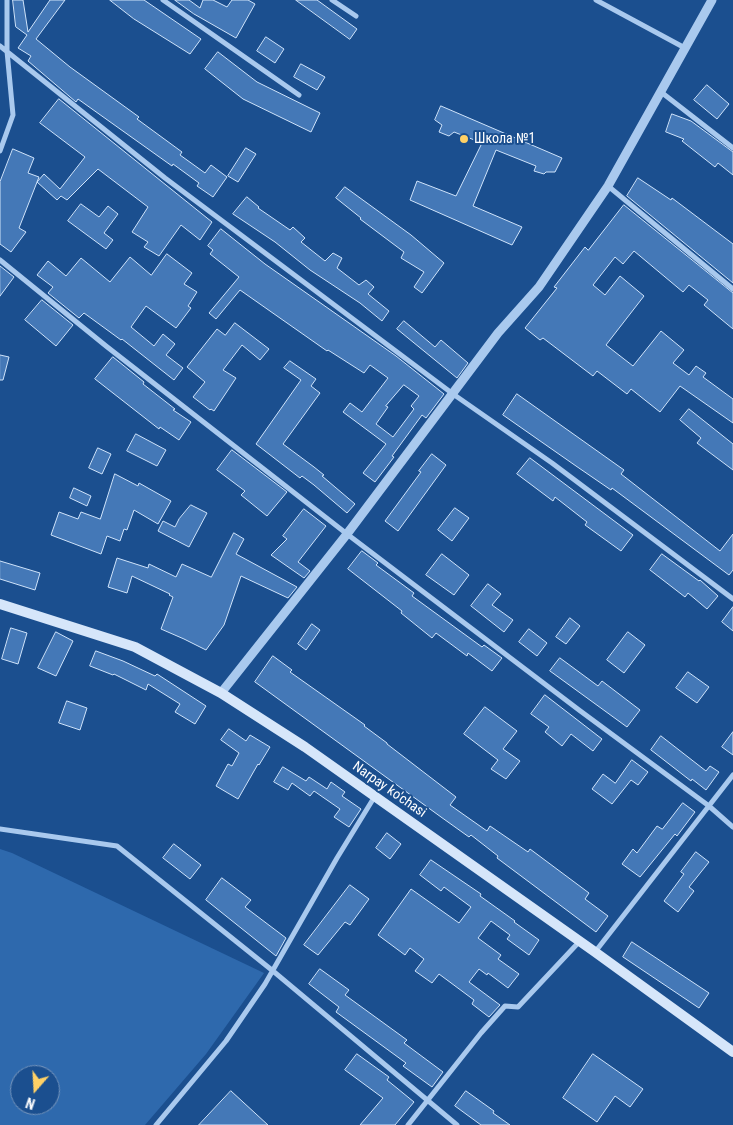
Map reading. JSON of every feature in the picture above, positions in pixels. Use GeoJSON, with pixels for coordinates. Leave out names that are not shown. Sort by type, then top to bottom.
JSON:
{"type":"FeatureCollection","features":[{"type":"Feature","properties":{"kind":"main road","name":"Narpay ko'chasi"},"geometry":{"type":"LineString","coordinates":[[0,604],[135,647],[220,693],[305,747],[580,941],[733,1052]]}},
{"type":"Feature","properties":{"kind":"street"},"geometry":{"type":"LineString","coordinates":[[0,151],[13,115],[7,51],[7,0]]}},
{"type":"Feature","properties":{"kind":"street"},"geometry":{"type":"LineString","coordinates":[[163,0],[299,95]]}},
{"type":"Feature","properties":{"kind":"street"},"geometry":{"type":"LineString","coordinates":[[332,0],[356,16]]}},
{"type":"Feature","properties":{"kind":"street"},"geometry":{"type":"LineString","coordinates":[[596,0],[685,48]]}},
{"type":"Feature","properties":{"kind":"street"},"geometry":{"type":"LineString","coordinates":[[220,693],[347,534],[498,333],[539,287],[608,186],[712,0]]}},
{"type":"Feature","properties":{"kind":"street"},"geometry":{"type":"LineString","coordinates":[[0,46],[165,178],[453,394],[552,464],[733,599]]}},
{"type":"Feature","properties":{"kind":"street"},"geometry":{"type":"LineString","coordinates":[[661,92],[733,148]]}},
{"type":"Feature","properties":{"kind":"street"},"geometry":{"type":"LineString","coordinates":[[608,186],[733,289]]}},
{"type":"Feature","properties":{"kind":"street"},"geometry":{"type":"LineString","coordinates":[[0,260],[106,346],[347,534],[578,710],[709,806],[733,827]]}},
{"type":"Feature","properties":{"kind":"street"},"geometry":{"type":"LineString","coordinates":[[595,952],[733,775]]}},
{"type":"Feature","properties":{"kind":"street"},"geometry":{"type":"LineString","coordinates":[[156,1125],[226,1041],[273,971],[337,858],[375,796]]}},
{"type":"Feature","properties":{"kind":"street"},"geometry":{"type":"LineString","coordinates":[[0,829],[117,846],[273,971],[457,1125]]}},
{"type":"Feature","properties":{"kind":"street"},"geometry":{"type":"LineString","coordinates":[[408,1125],[481,1033],[505,1006],[518,1007],[580,941]]}},
{"type":"Feature","properties":{"kind":"shaded area"},"geometry":{"type":"Polygon","coordinates":[[[0,849],[264,973],[206,1054],[145,1125],[0,1125],[0,849]]]}},
{"type":"Feature","properties":{"kind":"building"},"geometry":{"type":"Polygon","coordinates":[[[13,0],[23,0],[28,32],[50,0],[65,0],[36,39],[70,67],[139,117],[137,119],[182,152],[180,155],[205,173],[211,165],[227,177],[213,197],[197,186],[199,183],[173,164],[172,166],[78,99],[76,102],[28,61],[31,56],[18,48],[27,35],[16,27],[13,0]]]}},
{"type":"Feature","properties":{"kind":"building"},"geometry":{"type":"Polygon","coordinates":[[[110,0],[144,0],[201,39],[190,54],[134,19],[110,0]]]}},
{"type":"Feature","properties":{"kind":"building"},"geometry":{"type":"Polygon","coordinates":[[[175,0],[189,0],[200,8],[203,0],[213,0],[227,7],[232,0],[248,0],[255,4],[236,38],[194,14],[175,0]]]}},
{"type":"Feature","properties":{"kind":"building"},"geometry":{"type":"Polygon","coordinates":[[[296,0],[317,0],[357,29],[350,39],[296,0]]]}},
{"type":"Feature","properties":{"kind":"building"},"geometry":{"type":"Polygon","coordinates":[[[266,37],[284,49],[275,63],[257,51],[266,37]]]}},
{"type":"Feature","properties":{"kind":"building"},"geometry":{"type":"Polygon","coordinates":[[[218,52],[257,82],[320,113],[311,132],[243,99],[205,69],[218,52]]]}},
{"type":"Feature","properties":{"kind":"building"},"geometry":{"type":"Polygon","coordinates":[[[301,64],[325,77],[317,90],[294,77],[301,64]]]}},
{"type":"Feature","properties":{"kind":"building"},"geometry":{"type":"Polygon","coordinates":[[[707,85],[729,104],[717,119],[694,100],[707,85]]]}},
{"type":"Feature","properties":{"kind":"building"},"geometry":{"type":"Polygon","coordinates":[[[59,99],[212,222],[200,240],[181,225],[159,256],[144,247],[148,242],[132,232],[148,207],[98,169],[67,200],[61,196],[57,200],[37,182],[44,174],[60,189],[85,157],[40,123],[59,99]]]}},
{"type":"Feature","properties":{"kind":"building"},"geometry":{"type":"Polygon","coordinates":[[[441,106],[562,158],[555,172],[546,172],[544,174],[534,171],[536,166],[496,150],[473,206],[522,227],[512,245],[410,200],[417,181],[456,196],[482,143],[454,132],[449,136],[439,132],[442,125],[435,120],[441,106]]]}},
{"type":"Feature","properties":{"kind":"building"},"geometry":{"type":"Polygon","coordinates":[[[672,114],[691,121],[733,152],[733,175],[718,163],[715,167],[682,141],[684,139],[666,132],[672,114]]]}},
{"type":"Feature","properties":{"kind":"building"},"geometry":{"type":"Polygon","coordinates":[[[246,148],[256,154],[238,182],[228,176],[246,148]]]}},
{"type":"Feature","properties":{"kind":"building"},"geometry":{"type":"Polygon","coordinates":[[[13,149],[34,158],[28,173],[39,177],[19,228],[26,232],[11,252],[0,244],[0,182],[13,149]]]}},
{"type":"Feature","properties":{"kind":"building"},"geometry":{"type":"Polygon","coordinates":[[[638,178],[671,200],[672,198],[733,244],[733,283],[627,196],[638,178]]]}},
{"type":"Feature","properties":{"kind":"building"},"geometry":{"type":"Polygon","coordinates":[[[345,187],[411,235],[444,263],[422,293],[414,287],[424,272],[401,258],[404,252],[360,219],[336,198],[345,187]]]}},
{"type":"Feature","properties":{"kind":"building"},"geometry":{"type":"Polygon","coordinates":[[[247,197],[258,208],[290,230],[293,227],[305,238],[301,242],[325,261],[333,253],[342,258],[337,268],[359,285],[366,280],[374,287],[368,294],[389,311],[382,321],[360,303],[310,270],[275,242],[233,214],[247,197]]]}},
{"type":"Feature","properties":{"kind":"building"},"geometry":{"type":"Polygon","coordinates":[[[81,204],[99,217],[108,206],[118,214],[104,233],[113,240],[106,249],[68,221],[81,204]]]}},
{"type":"Feature","properties":{"kind":"building"},"geometry":{"type":"Polygon","coordinates":[[[624,205],[733,293],[733,329],[704,305],[708,300],[689,285],[683,292],[634,251],[623,264],[615,257],[593,285],[605,295],[620,276],[644,296],[606,345],[633,366],[661,331],[684,350],[673,363],[689,375],[696,366],[706,373],[703,377],[733,399],[733,423],[680,386],[660,412],[631,389],[627,394],[597,371],[593,376],[543,338],[540,340],[525,328],[557,288],[554,287],[585,247],[588,250],[624,205]]]}},
{"type":"Feature","properties":{"kind":"building"},"geometry":{"type":"Polygon","coordinates":[[[221,229],[265,264],[396,356],[444,394],[426,418],[422,415],[375,482],[363,473],[386,444],[343,412],[350,403],[362,412],[388,378],[370,365],[364,373],[327,351],[240,290],[216,319],[209,313],[239,277],[210,254],[213,250],[208,246],[221,229]],[[404,385],[386,406],[388,407],[376,424],[393,437],[414,409],[411,406],[419,396],[404,385]]]}},
{"type":"Feature","properties":{"kind":"building"},"geometry":{"type":"Polygon","coordinates":[[[167,254],[192,273],[184,284],[197,292],[188,306],[191,308],[176,328],[146,306],[131,327],[154,346],[163,334],[175,344],[166,355],[183,368],[174,380],[122,339],[84,313],[79,318],[48,293],[53,287],[37,275],[48,261],[66,276],[81,258],[110,282],[130,257],[151,275],[167,254]]]}},
{"type":"Feature","properties":{"kind":"building"},"geometry":{"type":"Polygon","coordinates":[[[0,266],[14,277],[0,296],[0,266]]]}},
{"type":"Feature","properties":{"kind":"building"},"geometry":{"type":"Polygon","coordinates":[[[42,300],[73,325],[56,346],[25,320],[42,300]]]}},
{"type":"Feature","properties":{"kind":"building"},"geometry":{"type":"Polygon","coordinates":[[[404,321],[435,347],[441,340],[468,363],[457,378],[397,329],[404,321]]]}},
{"type":"Feature","properties":{"kind":"building"},"geometry":{"type":"Polygon","coordinates":[[[235,323],[269,349],[260,360],[242,345],[223,370],[236,378],[214,411],[210,410],[193,397],[205,382],[187,367],[217,329],[225,335],[235,323]]]}},
{"type":"Feature","properties":{"kind":"building"},"geometry":{"type":"Polygon","coordinates":[[[0,355],[9,357],[3,380],[0,380],[0,355]]]}},
{"type":"Feature","properties":{"kind":"building"},"geometry":{"type":"Polygon","coordinates":[[[113,357],[175,409],[173,410],[191,422],[179,440],[160,427],[159,429],[95,379],[113,357]]]}},
{"type":"Feature","properties":{"kind":"building"},"geometry":{"type":"Polygon","coordinates":[[[290,361],[316,379],[311,386],[320,393],[283,444],[324,475],[322,476],[355,504],[347,513],[314,485],[302,476],[300,478],[256,444],[301,380],[284,368],[290,361]]]}},
{"type":"Feature","properties":{"kind":"building"},"geometry":{"type":"Polygon","coordinates":[[[517,394],[624,470],[621,474],[720,551],[733,534],[733,570],[729,575],[612,488],[611,490],[503,415],[517,394]]]}},
{"type":"Feature","properties":{"kind":"building"},"geometry":{"type":"Polygon","coordinates":[[[689,409],[733,444],[733,470],[697,443],[701,438],[680,420],[689,409]]]}},
{"type":"Feature","properties":{"kind":"building"},"geometry":{"type":"Polygon","coordinates":[[[136,434],[166,450],[157,466],[127,451],[136,434]]]}},
{"type":"Feature","properties":{"kind":"building"},"geometry":{"type":"Polygon","coordinates":[[[98,448],[111,454],[102,474],[89,468],[98,448]]]}},
{"type":"Feature","properties":{"kind":"building"},"geometry":{"type":"Polygon","coordinates":[[[232,450],[287,492],[267,516],[241,495],[245,491],[217,470],[232,450]]]}},
{"type":"Feature","properties":{"kind":"building"},"geometry":{"type":"Polygon","coordinates":[[[432,454],[446,465],[398,531],[385,521],[432,454]]]}},
{"type":"Feature","properties":{"kind":"building"},"geometry":{"type":"Polygon","coordinates":[[[530,458],[633,535],[621,551],[585,525],[587,522],[555,497],[553,501],[517,474],[530,458]]]}},
{"type":"Feature","properties":{"kind":"building"},"geometry":{"type":"Polygon","coordinates":[[[115,474],[138,486],[139,483],[171,501],[158,524],[134,510],[127,530],[124,529],[120,541],[107,536],[101,554],[51,535],[59,512],[78,519],[81,512],[100,519],[115,474]]]}},
{"type":"Feature","properties":{"kind":"building"},"geometry":{"type":"Polygon","coordinates":[[[74,488],[91,496],[87,506],[70,498],[74,488]]]}},
{"type":"Feature","properties":{"kind":"building"},"geometry":{"type":"Polygon","coordinates":[[[191,505],[207,513],[189,547],[158,531],[163,521],[175,527],[191,505]]]}},
{"type":"Feature","properties":{"kind":"building"},"geometry":{"type":"Polygon","coordinates":[[[455,508],[469,518],[452,541],[438,530],[455,508]]]}},
{"type":"Feature","properties":{"kind":"building"},"geometry":{"type":"Polygon","coordinates":[[[304,509],[326,526],[298,562],[310,571],[304,578],[271,555],[287,539],[283,536],[304,509]]]}},
{"type":"Feature","properties":{"kind":"building"},"geometry":{"type":"Polygon","coordinates":[[[234,533],[244,539],[236,554],[297,587],[288,598],[241,576],[224,625],[206,650],[161,629],[173,597],[170,594],[132,576],[127,593],[108,587],[117,558],[148,568],[149,564],[176,577],[182,564],[211,577],[234,533]]]}},
{"type":"Feature","properties":{"kind":"building"},"geometry":{"type":"Polygon","coordinates":[[[362,551],[378,563],[376,565],[414,593],[412,596],[482,647],[484,645],[502,658],[492,671],[468,653],[467,656],[436,633],[432,638],[401,613],[402,611],[348,569],[362,551]]]}},
{"type":"Feature","properties":{"kind":"building"},"geometry":{"type":"Polygon","coordinates":[[[442,554],[469,575],[454,595],[426,575],[442,554]]]}},
{"type":"Feature","properties":{"kind":"building"},"geometry":{"type":"Polygon","coordinates":[[[662,554],[700,580],[718,596],[707,609],[688,593],[685,597],[650,570],[662,554]]]}},
{"type":"Feature","properties":{"kind":"building"},"geometry":{"type":"Polygon","coordinates":[[[0,561],[40,573],[35,590],[0,579],[0,561]]]}},
{"type":"Feature","properties":{"kind":"building"},"geometry":{"type":"Polygon","coordinates":[[[488,584],[501,594],[492,605],[513,620],[504,632],[471,606],[488,584]]]}},
{"type":"Feature","properties":{"kind":"building"},"geometry":{"type":"Polygon","coordinates":[[[733,607],[733,631],[722,622],[733,607]]]}},
{"type":"Feature","properties":{"kind":"building"},"geometry":{"type":"Polygon","coordinates":[[[570,618],[580,626],[566,644],[556,637],[570,618]]]}},
{"type":"Feature","properties":{"kind":"building"},"geometry":{"type":"Polygon","coordinates":[[[312,624],[320,630],[306,650],[298,644],[312,624]]]}},
{"type":"Feature","properties":{"kind":"building"},"geometry":{"type":"Polygon","coordinates":[[[11,628],[27,633],[18,664],[2,659],[11,628]]]}},
{"type":"Feature","properties":{"kind":"building"},"geometry":{"type":"Polygon","coordinates":[[[529,629],[547,643],[537,656],[519,642],[529,629]]]}},
{"type":"Feature","properties":{"kind":"building"},"geometry":{"type":"Polygon","coordinates":[[[56,632],[73,641],[56,676],[38,668],[56,632]]]}},
{"type":"Feature","properties":{"kind":"building"},"geometry":{"type":"Polygon","coordinates":[[[628,632],[645,645],[624,673],[607,660],[628,632]]]}},
{"type":"Feature","properties":{"kind":"building"},"geometry":{"type":"Polygon","coordinates":[[[96,651],[155,676],[157,674],[206,706],[195,724],[175,712],[180,704],[148,684],[146,690],[114,674],[90,666],[96,651]]]}},
{"type":"Feature","properties":{"kind":"building"},"geometry":{"type":"Polygon","coordinates":[[[273,656],[292,670],[290,672],[365,725],[456,797],[450,805],[487,831],[490,826],[528,852],[530,849],[589,893],[585,899],[608,916],[596,932],[497,858],[498,856],[471,835],[469,837],[255,682],[273,656]]]}},
{"type":"Feature","properties":{"kind":"building"},"geometry":{"type":"Polygon","coordinates":[[[560,658],[598,686],[602,681],[640,710],[627,727],[550,671],[560,658]]]}},
{"type":"Feature","properties":{"kind":"building"},"geometry":{"type":"Polygon","coordinates":[[[688,672],[709,687],[697,703],[676,688],[688,672]]]}},
{"type":"Feature","properties":{"kind":"building"},"geometry":{"type":"Polygon","coordinates":[[[545,695],[602,739],[593,751],[571,734],[562,746],[545,732],[549,727],[531,714],[545,695]]]}},
{"type":"Feature","properties":{"kind":"building"},"geometry":{"type":"Polygon","coordinates":[[[67,701],[87,708],[80,730],[59,723],[67,701]]]}},
{"type":"Feature","properties":{"kind":"building"},"geometry":{"type":"Polygon","coordinates":[[[485,707],[517,731],[503,749],[520,761],[506,779],[491,769],[498,760],[464,734],[485,707]]]}},
{"type":"Feature","properties":{"kind":"building"},"geometry":{"type":"Polygon","coordinates":[[[229,729],[246,741],[250,735],[270,747],[238,799],[216,786],[228,764],[232,766],[239,753],[221,740],[229,729]]]}},
{"type":"Feature","properties":{"kind":"building"},"geometry":{"type":"Polygon","coordinates":[[[733,732],[733,755],[722,747],[733,732]]]}},
{"type":"Feature","properties":{"kind":"building"},"geometry":{"type":"Polygon","coordinates":[[[661,736],[706,771],[710,766],[719,772],[706,790],[692,779],[691,781],[651,750],[661,736]]]}},
{"type":"Feature","properties":{"kind":"building"},"geometry":{"type":"Polygon","coordinates":[[[632,760],[648,772],[638,785],[631,780],[612,804],[592,789],[603,774],[615,783],[632,760]]]}},
{"type":"Feature","properties":{"kind":"building"},"geometry":{"type":"Polygon","coordinates":[[[283,767],[306,781],[309,777],[327,789],[331,782],[345,792],[342,796],[361,809],[349,827],[334,817],[340,809],[314,791],[310,796],[292,783],[288,790],[274,782],[283,767]]]}},
{"type":"Feature","properties":{"kind":"building"},"geometry":{"type":"Polygon","coordinates":[[[683,803],[695,812],[677,836],[675,834],[640,877],[622,864],[633,849],[637,853],[657,826],[662,829],[683,803]]]}},
{"type":"Feature","properties":{"kind":"building"},"geometry":{"type":"Polygon","coordinates":[[[387,833],[401,844],[390,859],[376,848],[387,833]]]}},
{"type":"Feature","properties":{"kind":"building"},"geometry":{"type":"Polygon","coordinates":[[[174,844],[201,865],[190,879],[163,858],[174,844]]]}},
{"type":"Feature","properties":{"kind":"building"},"geometry":{"type":"Polygon","coordinates":[[[696,852],[709,862],[689,887],[694,891],[678,912],[664,901],[684,874],[681,872],[696,852]]]}},
{"type":"Feature","properties":{"kind":"building"},"geometry":{"type":"Polygon","coordinates":[[[431,860],[481,894],[480,896],[539,940],[529,955],[507,939],[510,935],[491,921],[478,938],[501,955],[498,959],[519,974],[508,988],[488,973],[487,975],[479,969],[469,982],[500,1005],[489,1017],[472,1004],[474,1000],[439,974],[432,983],[415,971],[424,959],[410,948],[405,955],[378,935],[411,889],[459,923],[471,907],[444,887],[441,891],[420,875],[431,860]]]}},
{"type":"Feature","properties":{"kind":"building"},"geometry":{"type":"Polygon","coordinates":[[[222,878],[251,900],[245,907],[286,938],[276,956],[206,900],[222,878]]]}},
{"type":"Feature","properties":{"kind":"building"},"geometry":{"type":"Polygon","coordinates":[[[350,885],[369,899],[350,925],[345,922],[318,955],[304,945],[350,885]]]}},
{"type":"Feature","properties":{"kind":"building"},"geometry":{"type":"Polygon","coordinates":[[[632,942],[709,993],[699,1008],[623,957],[632,942]]]}},
{"type":"Feature","properties":{"kind":"building"},"geometry":{"type":"Polygon","coordinates":[[[320,969],[349,990],[345,995],[407,1040],[404,1043],[443,1072],[432,1087],[403,1066],[406,1063],[336,1012],[339,1007],[309,984],[320,969]]]}},
{"type":"Feature","properties":{"kind":"building"},"geometry":{"type":"Polygon","coordinates":[[[357,1054],[389,1077],[387,1080],[414,1102],[395,1125],[360,1125],[383,1098],[345,1070],[357,1054]]]}},
{"type":"Feature","properties":{"kind":"building"},"geometry":{"type":"Polygon","coordinates":[[[593,1054],[643,1089],[630,1107],[615,1096],[597,1122],[563,1098],[593,1054]]]}},
{"type":"Feature","properties":{"kind":"building"},"geometry":{"type":"Polygon","coordinates":[[[231,1091],[268,1125],[199,1125],[231,1091]]]}},
{"type":"Feature","properties":{"kind":"building"},"geometry":{"type":"Polygon","coordinates":[[[466,1091],[510,1125],[481,1125],[455,1106],[466,1091]]]}},
{"type":"Feature","properties":{"kind":"place","name":"Школа №1"},"geometry":{"type":"Point","coordinates":[464,139]}}]}
